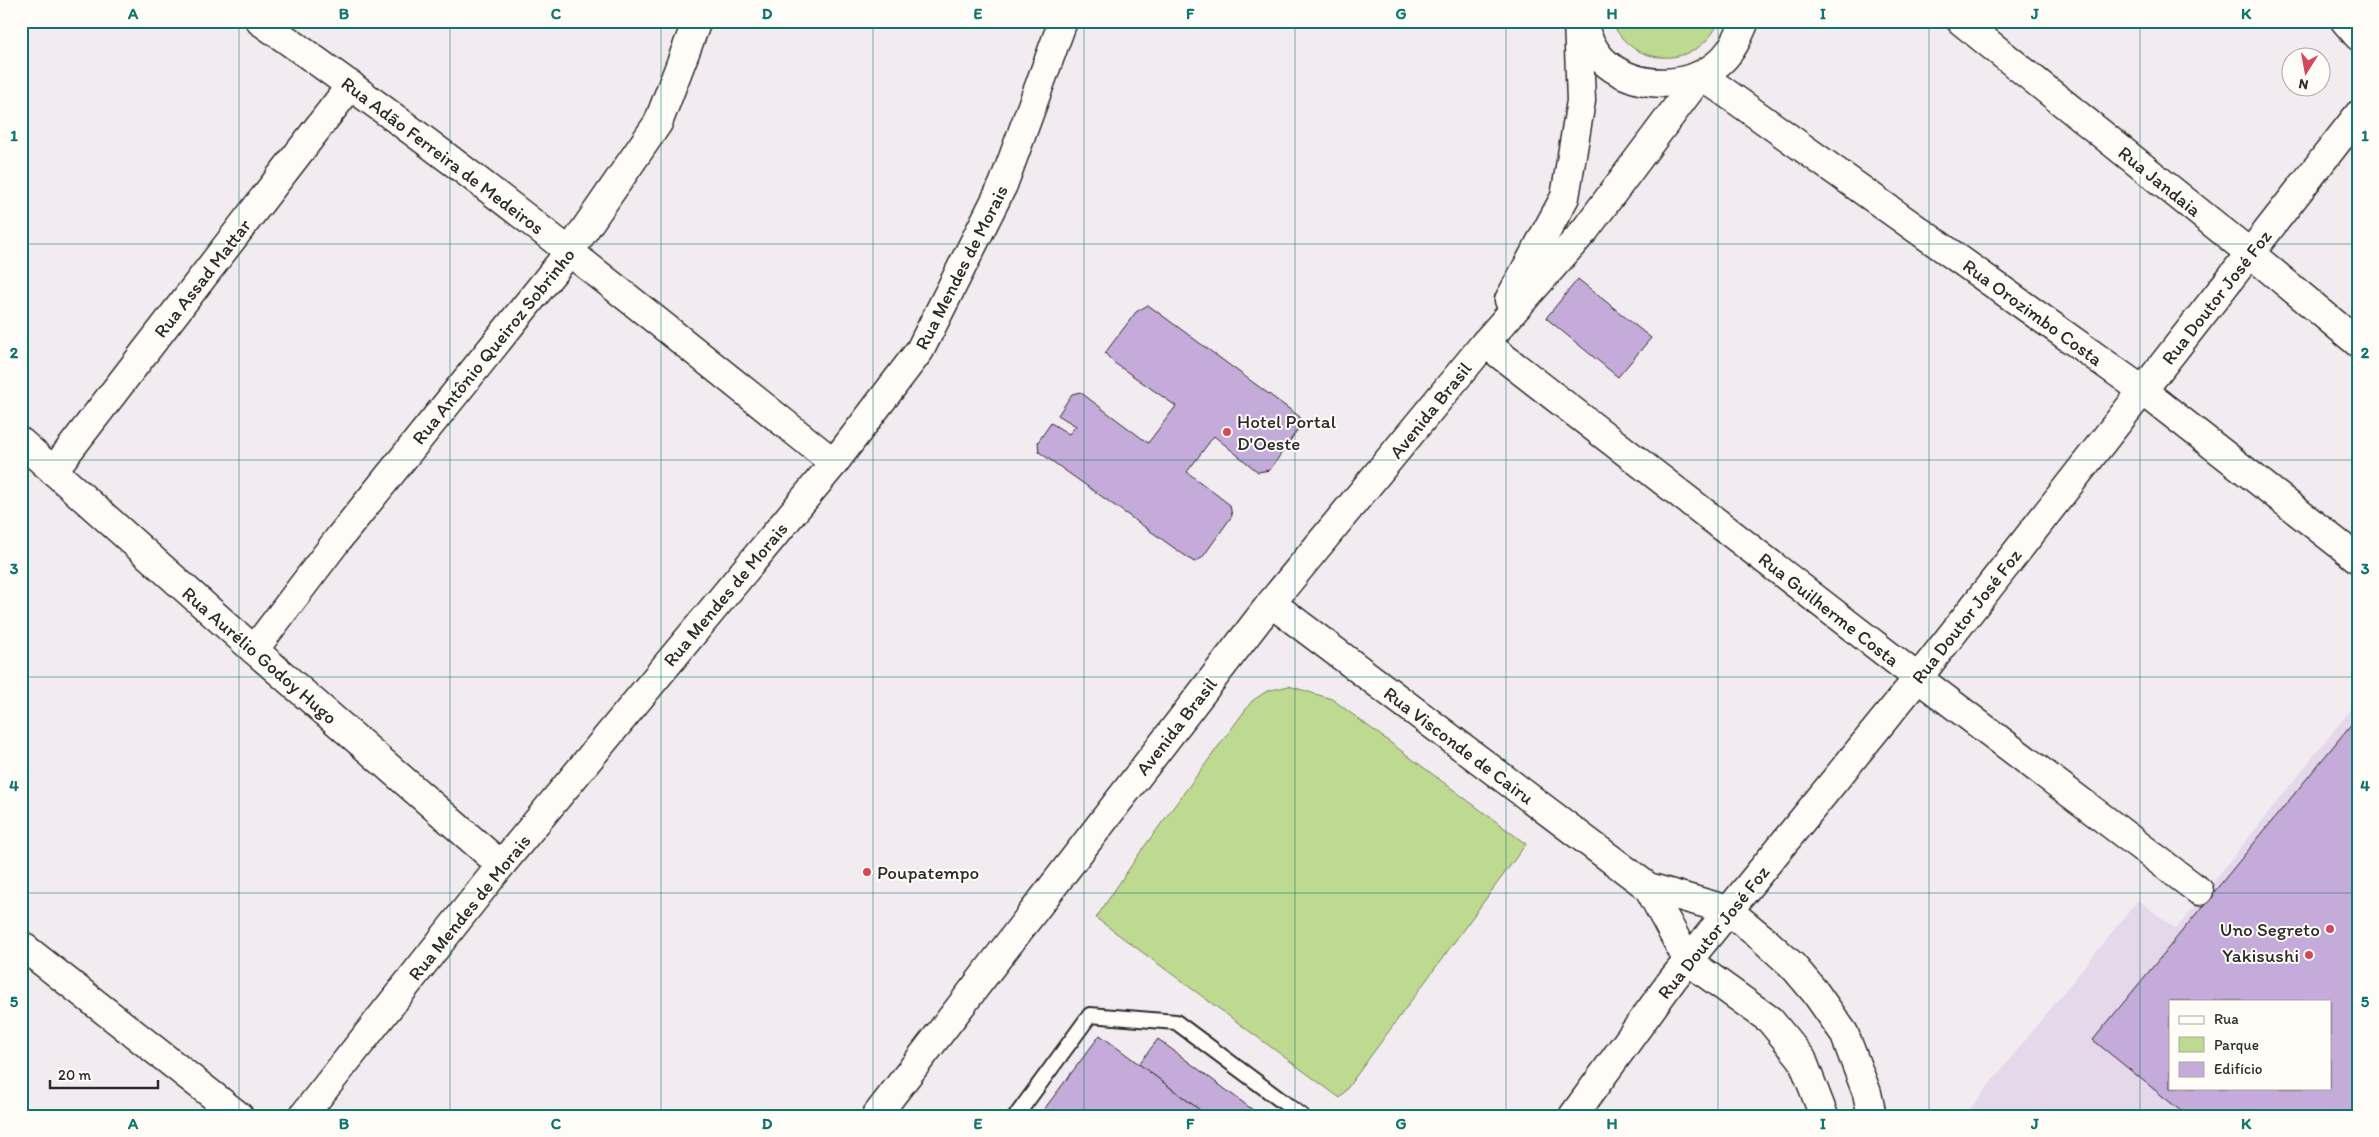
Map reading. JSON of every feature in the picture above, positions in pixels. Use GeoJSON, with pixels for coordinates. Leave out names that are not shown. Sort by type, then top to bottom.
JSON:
{"type":"FeatureCollection","features":[{"type":"Feature","properties":{"kind":"street","name":"Rua Adão Ferreira de Medeiros"},"geometry":{"type":"LineString","coordinates":[[260,21],[351,85],[570,251],[834,463]]}},
{"type":"Feature","properties":{"kind":"street","name":"Rua Antônio Queiroz Sobrinho"},"geometry":{"type":"LineString","coordinates":[[254,650],[352,523],[570,251],[658,123],[697,21]]}},
{"type":"Feature","properties":{"kind":"street","name":"Rua Mendes de Morais"},"geometry":{"type":"LineString","coordinates":[[303,1116],[501,866],[834,463],[920,350],[1003,185],[1063,21]]}},
{"type":"Feature","properties":{"kind":"street"},"geometry":{"type":"LineString","coordinates":[[1580,21],[1591,44],[1606,63],[1624,75],[1650,82],[1676,82],[1701,75]]}},
{"type":"Feature","properties":{"kind":"street"},"geometry":{"type":"LineString","coordinates":[[1485,343],[1564,197],[1581,101],[1580,21]]}},
{"type":"Feature","properties":{"kind":"street","name":"Rua Jandaia"},"geometry":{"type":"LineString","coordinates":[[1961,21],[2251,254],[2358,343]]}},
{"type":"Feature","properties":{"kind":"street"},"geometry":{"type":"LineString","coordinates":[[2345,21],[2358,36]]}},
{"type":"Feature","properties":{"kind":"street"},"geometry":{"type":"LineString","coordinates":[[1485,343],[1585,230],[1701,75],[1721,61],[1743,28]]}},
{"type":"Feature","properties":{"kind":"street","name":"Rua Orozimbo Costa"},"geometry":{"type":"LineString","coordinates":[[1701,75],[2142,390],[2358,559]]}},
{"type":"Feature","properties":{"kind":"street","name":"Rua Assad Mattar"},"geometry":{"type":"LineString","coordinates":[[53,471],[351,85]]}},
{"type":"Feature","properties":{"kind":"street","name":"Rua Doutor José Foz"},"geometry":{"type":"LineString","coordinates":[[1573,1116],[1688,961],[1918,678],[2142,390],[2251,254],[2358,114]]}},
{"type":"Feature","properties":{"kind":"street","name":"Avenida Brasil"},"geometry":{"type":"LineString","coordinates":[[876,1116],[1270,603],[1485,343]]}},
{"type":"Feature","properties":{"kind":"street","name":"Rua Guilherme Costa"},"geometry":{"type":"LineString","coordinates":[[1485,343],[1918,678],[2199,891]]}},
{"type":"Feature","properties":{"kind":"street","name":"Rua Aurélio Godoy Hugo"},"geometry":{"type":"LineString","coordinates":[[21,442],[254,650],[501,866]]}},
{"type":"Feature","properties":{"kind":"street","name":"Rua Visconde de Cairu"},"geometry":{"type":"LineString","coordinates":[[1270,603],[1648,887],[1728,910],[1793,966],[1815,992],[1844,1034],[1867,1093],[1872,1116]]}},
{"type":"Feature","properties":{"kind":"street","name":"Rua Visconde de Cairu"},"geometry":{"type":"LineString","coordinates":[[1648,887],[1688,961],[1770,1020],[1802,1059],[1824,1116]]}},
{"type":"Feature","properties":{"kind":"street"},"geometry":{"type":"LineString","coordinates":[[21,945],[239,1116]]}},
{"type":"Feature","properties":{"kind":"lane"},"geometry":{"type":"LineString","coordinates":[[1016,1116],[1090,1015],[1176,1022],[1302,1116]]}},
{"type":"Feature","properties":{"kind":"shaded area"},"geometry":{"type":"Polygon","coordinates":[[[2358,700],[2358,1116],[1964,1116],[2138,900],[2176,929],[2358,700]]]}},
{"type":"Feature","properties":{"kind":"green space"},"geometry":{"type":"Polygon","coordinates":[[[1612,21],[1719,21],[1710,37],[1697,48],[1682,55],[1665,57],[1649,55],[1634,48],[1621,37],[1612,21]]]}},
{"type":"Feature","properties":{"kind":"green space"},"geometry":{"type":"Polygon","coordinates":[[[1289,686],[1332,699],[1526,844],[1340,1098],[1096,918],[1141,851],[1252,701],[1267,691],[1289,686]]]}},
{"type":"Feature","properties":{"kind":"building"},"geometry":{"type":"Polygon","coordinates":[[[1578,279],[1651,338],[1618,377],[1546,318],[1578,279]]]}},
{"type":"Feature","properties":{"kind":"building","name":"Hotel Portal D'Oeste"},"geometry":{"type":"Polygon","coordinates":[[[1148,305],[1300,417],[1298,429],[1270,470],[1258,472],[1214,436],[1187,472],[1230,505],[1232,516],[1202,558],[1194,562],[1039,452],[1038,442],[1051,423],[1069,434],[1076,426],[1058,415],[1072,394],[1080,392],[1148,443],[1176,406],[1113,362],[1105,353],[1136,312],[1148,305]]]}},
{"type":"Feature","properties":{"kind":"building"},"geometry":{"type":"Polygon","coordinates":[[[2358,716],[2358,1116],[2187,1116],[2093,1040],[2358,716]]]}},
{"type":"Feature","properties":{"kind":"building"},"geometry":{"type":"Polygon","coordinates":[[[1100,1035],[1139,1064],[1208,1116],[1039,1116],[1100,1035]]]}},
{"type":"Feature","properties":{"kind":"building"},"geometry":{"type":"Polygon","coordinates":[[[1158,1039],[1261,1116],[1208,1116],[1139,1064],[1158,1039]]]}},
{"type":"Feature","properties":{"kind":"place","name":"Hotel Portal D'Oeste"},"geometry":{"type":"Point","coordinates":[1227,432]}},
{"type":"Feature","properties":{"kind":"place","name":"Poupatempo"},"geometry":{"type":"Point","coordinates":[867,872]}},
{"type":"Feature","properties":{"kind":"place","name":"Uno Segreto"},"geometry":{"type":"Point","coordinates":[2330,929]}},
{"type":"Feature","properties":{"kind":"place","name":"Yakisushi"},"geometry":{"type":"Point","coordinates":[2309,955]}}]}
